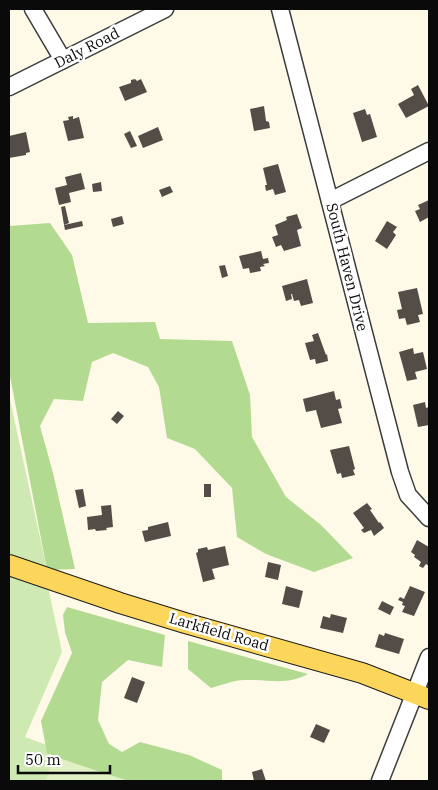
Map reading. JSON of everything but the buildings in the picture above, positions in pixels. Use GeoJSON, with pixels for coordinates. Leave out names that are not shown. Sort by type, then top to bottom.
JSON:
{"type":"FeatureCollection","features":[{"type":"Feature","properties":{"kind":"main road","name":"Larkfield Road"},"geometry":{"type":"LineString","coordinates":[[9,565],[185,623],[362,673],[422,696]]}},
{"type":"Feature","properties":{"kind":"street"},"geometry":{"type":"LineString","coordinates":[[33,9],[63,60]]}},
{"type":"Feature","properties":{"kind":"street","name":"Daly Road"},"geometry":{"type":"LineString","coordinates":[[9,87],[165,9]]}},
{"type":"Feature","properties":{"kind":"street","name":"South Haven Drive"},"geometry":{"type":"LineString","coordinates":[[280,9],[400,472],[408,495],[429,518]]}},
{"type":"Feature","properties":{"kind":"street"},"geometry":{"type":"LineString","coordinates":[[330,201],[429,151]]}},
{"type":"Feature","properties":{"kind":"street"},"geometry":{"type":"LineString","coordinates":[[380,781],[422,696],[429,657]]}},
{"type":"Feature","properties":{"kind":"green space"},"geometry":{"type":"Polygon","coordinates":[[[50,223],[72,255],[88,323],[155,322],[160,339],[232,341],[250,395],[252,437],[286,497],[321,525],[353,558],[314,572],[266,554],[237,537],[232,488],[195,449],[167,438],[159,387],[148,367],[113,353],[92,362],[83,401],[54,399],[40,426],[75,569],[47,570],[9,371],[9,226],[50,223]]]}},
{"type":"Feature","properties":{"kind":"green space"},"geometry":{"type":"Polygon","coordinates":[[[9,395],[47,570],[9,558],[9,395]]]}},
{"type":"Feature","properties":{"kind":"green space"},"geometry":{"type":"Polygon","coordinates":[[[9,576],[48,587],[62,652],[25,737],[145,781],[9,781],[9,576]]]}},
{"type":"Feature","properties":{"kind":"green space"},"geometry":{"type":"Polygon","coordinates":[[[67,607],[165,635],[162,667],[128,660],[102,682],[98,720],[109,744],[122,752],[140,742],[189,755],[222,770],[222,781],[122,781],[47,753],[41,721],[72,653],[65,632],[63,615],[67,607]]]}},
{"type":"Feature","properties":{"kind":"green space"},"geometry":{"type":"Polygon","coordinates":[[[188,641],[308,674],[292,680],[241,680],[211,688],[188,669],[188,641]]]}},
{"type":"Feature","properties":{"kind":"green space"},"geometry":{"type":"Polygon","coordinates":[[[61,759],[129,781],[45,781],[52,763],[61,759]]]}}]}
